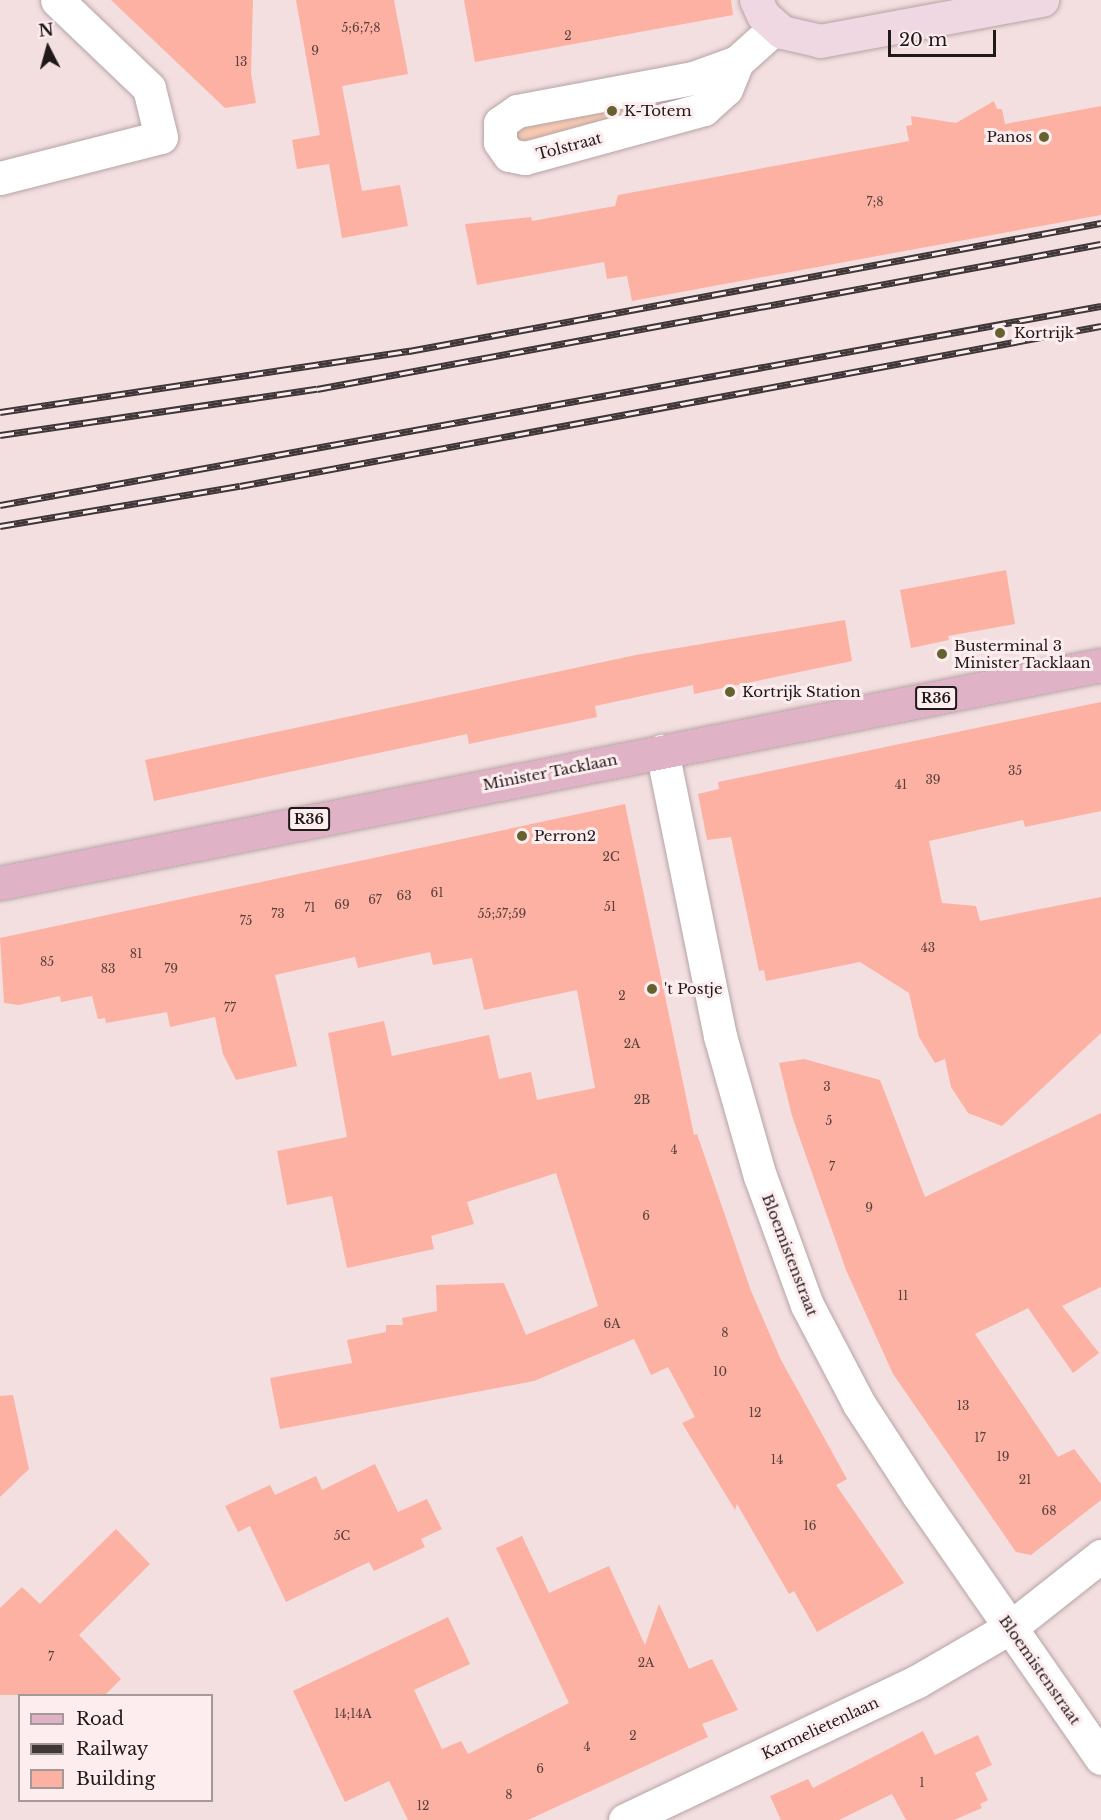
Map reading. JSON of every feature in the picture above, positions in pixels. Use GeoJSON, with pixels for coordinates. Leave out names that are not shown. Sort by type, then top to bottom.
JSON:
{"type":"FeatureCollection","features":[{"type":"Feature","properties":{"kind":"main road","name":"Minister Tacklaan"},"geometry":{"type":"LineString","coordinates":[[0,884],[1101,665]]}},
{"type":"Feature","properties":{"kind":"street"},"geometry":{"type":"LineString","coordinates":[[0,178],[161,137],[149,88],[57,0]]}},
{"type":"Feature","properties":{"kind":"street"},"geometry":{"type":"LineString","coordinates":[[756,0],[776,27],[794,37],[820,41],[1042,0]]}},
{"type":"Feature","properties":{"kind":"street","name":"Tolstraat"},"geometry":{"type":"LineString","coordinates":[[736,62],[726,89],[704,109],[525,158],[509,155],[500,142],[501,123],[517,111],[693,78],[736,62],[776,27]]}},
{"type":"Feature","properties":{"kind":"street","name":"Bloemistenstraat"},"geometry":{"type":"LineString","coordinates":[[662,751],[720,1036],[760,1176],[807,1305],[865,1413],[1101,1758]]}},
{"type":"Feature","properties":{"kind":"street","name":"Karmelietenlaan"},"geometry":{"type":"LineString","coordinates":[[625,1820],[916,1682],[1011,1627],[1101,1556]]}},
{"type":"Feature","properties":{"kind":"shaded area"},"geometry":{"type":"Polygon","coordinates":[[[694,85],[702,95],[521,147],[511,128],[694,85]]]}},
{"type":"Feature","properties":{"kind":"building"},"geometry":{"type":"Polygon","coordinates":[[[111,0],[253,0],[251,74],[256,103],[225,108],[111,0]]]}},
{"type":"Feature","properties":{"kind":"building"},"geometry":{"type":"Polygon","coordinates":[[[296,0],[394,0],[408,74],[342,86],[362,191],[400,185],[408,226],[342,238],[329,164],[297,169],[292,140],[320,135],[296,0]]]}},
{"type":"Feature","properties":{"kind":"building"},"geometry":{"type":"Polygon","coordinates":[[[464,0],[731,0],[733,15],[475,62],[464,0]]]}},
{"type":"Feature","properties":{"kind":"building"},"geometry":{"type":"Polygon","coordinates":[[[994,101],[997,109],[1002,109],[1005,124],[1101,106],[1101,215],[632,301],[627,276],[607,279],[604,262],[477,285],[465,224],[531,217],[532,221],[615,206],[618,195],[909,141],[906,126],[912,125],[911,116],[956,123],[994,101]]]}},
{"type":"Feature","properties":{"kind":"building"},"geometry":{"type":"Polygon","coordinates":[[[1006,570],[1015,624],[948,636],[949,640],[911,648],[900,590],[1006,570]]]}},
{"type":"Feature","properties":{"kind":"building"},"geometry":{"type":"Polygon","coordinates":[[[845,620],[852,661],[694,694],[693,685],[595,706],[597,717],[469,744],[467,734],[154,801],[145,760],[636,655],[845,620]]]}},
{"type":"Feature","properties":{"kind":"building"},"geometry":{"type":"Polygon","coordinates":[[[1101,702],[1101,811],[1025,827],[1023,820],[929,841],[942,903],[976,906],[980,921],[1101,897],[1101,1033],[1002,1126],[968,1113],[951,1087],[945,1059],[935,1063],[919,1037],[909,993],[860,962],[766,981],[764,970],[759,971],[731,837],[707,840],[698,794],[719,789],[718,782],[1101,702]]]}},
{"type":"Feature","properties":{"kind":"building"},"geometry":{"type":"Polygon","coordinates":[[[625,804],[694,1135],[697,1134],[751,1291],[781,1360],[847,1479],[836,1485],[904,1583],[817,1632],[794,1591],[789,1594],[737,1504],[735,1510],[682,1423],[695,1417],[668,1367],[651,1375],[634,1339],[534,1381],[280,1429],[270,1378],[352,1363],[347,1340],[386,1332],[386,1325],[403,1325],[402,1318],[437,1311],[436,1285],[504,1283],[526,1335],[598,1306],[556,1173],[467,1202],[474,1224],[431,1236],[434,1249],[347,1268],[332,1196],[287,1205],[277,1151],[347,1137],[328,1033],[384,1021],[392,1056],[489,1035],[499,1079],[531,1072],[537,1100],[595,1088],[577,990],[484,1010],[472,958],[433,965],[430,952],[358,968],[355,957],[275,975],[297,1066],[236,1080],[223,1054],[215,1017],[170,1027],[167,1012],[106,1023],[105,1018],[98,1019],[92,996],[61,1002],[60,996],[19,1005],[4,1003],[0,938],[625,804]]]}},
{"type":"Feature","properties":{"kind":"building"},"geometry":{"type":"Polygon","coordinates":[[[804,1059],[880,1080],[925,1197],[1101,1113],[1101,1287],[1062,1306],[1099,1353],[1073,1373],[1028,1308],[975,1334],[1058,1457],[1074,1449],[1101,1484],[1101,1500],[1031,1555],[1016,1552],[893,1374],[846,1270],[792,1116],[779,1063],[804,1059]]]}},
{"type":"Feature","properties":{"kind":"building"},"geometry":{"type":"Polygon","coordinates":[[[13,1395],[29,1469],[0,1497],[0,1396],[13,1395]]]}},
{"type":"Feature","properties":{"kind":"building"},"geometry":{"type":"Polygon","coordinates":[[[375,1464],[398,1512],[427,1499],[442,1529],[421,1539],[425,1547],[374,1571],[369,1562],[286,1602],[250,1526],[238,1532],[225,1506],[270,1485],[275,1495],[316,1476],[322,1490],[375,1464]]]}},
{"type":"Feature","properties":{"kind":"building"},"geometry":{"type":"Polygon","coordinates":[[[116,1529],[150,1564],[79,1635],[121,1679],[106,1694],[0,1695],[0,1608],[22,1587],[40,1604],[116,1529]]]}},
{"type":"Feature","properties":{"kind":"building"},"geometry":{"type":"Polygon","coordinates":[[[522,1536],[549,1593],[609,1566],[645,1645],[659,1604],[689,1669],[712,1659],[738,1710],[702,1724],[708,1737],[528,1820],[408,1820],[389,1781],[345,1802],[293,1691],[448,1617],[470,1664],[414,1690],[442,1749],[461,1741],[468,1754],[569,1703],[496,1548],[522,1536]]]}},
{"type":"Feature","properties":{"kind":"building"},"geometry":{"type":"Polygon","coordinates":[[[923,1731],[935,1755],[978,1735],[992,1765],[975,1773],[988,1800],[980,1804],[982,1808],[954,1820],[906,1820],[892,1794],[839,1820],[781,1820],[770,1796],[808,1779],[813,1788],[923,1731]]]}},
{"type":"Feature","properties":{"kind":"railway"},"geometry":{"type":"LineString","coordinates":[[0,412],[409,351],[1101,223]]}},
{"type":"Feature","properties":{"kind":"railway"},"geometry":{"type":"LineString","coordinates":[[0,435],[317,389],[1101,244]]}},
{"type":"Feature","properties":{"kind":"railway"},"geometry":{"type":"LineString","coordinates":[[0,505],[1101,306]]}},
{"type":"Feature","properties":{"kind":"railway"},"geometry":{"type":"LineString","coordinates":[[0,526],[240,486],[1101,326]]}},
{"type":"Feature","properties":{"kind":"place","name":"K-Totem"},"geometry":{"type":"Point","coordinates":[612,111]}},
{"type":"Feature","properties":{"kind":"place","name":"Panos"},"geometry":{"type":"Point","coordinates":[1044,137]}},
{"type":"Feature","properties":{"kind":"place","name":"Kortrijk"},"geometry":{"type":"Point","coordinates":[1000,333]}},
{"type":"Feature","properties":{"kind":"place","name":"Busterminal 3 Minister Tacklaan"},"geometry":{"type":"Point","coordinates":[942,654]}},
{"type":"Feature","properties":{"kind":"place","name":"Kortrijk Station"},"geometry":{"type":"Point","coordinates":[730,692]}},
{"type":"Feature","properties":{"kind":"place","name":"Perron2"},"geometry":{"type":"Point","coordinates":[522,836]}},
{"type":"Feature","properties":{"kind":"place","name":"'t Postje"},"geometry":{"type":"Point","coordinates":[652,989]}}]}
